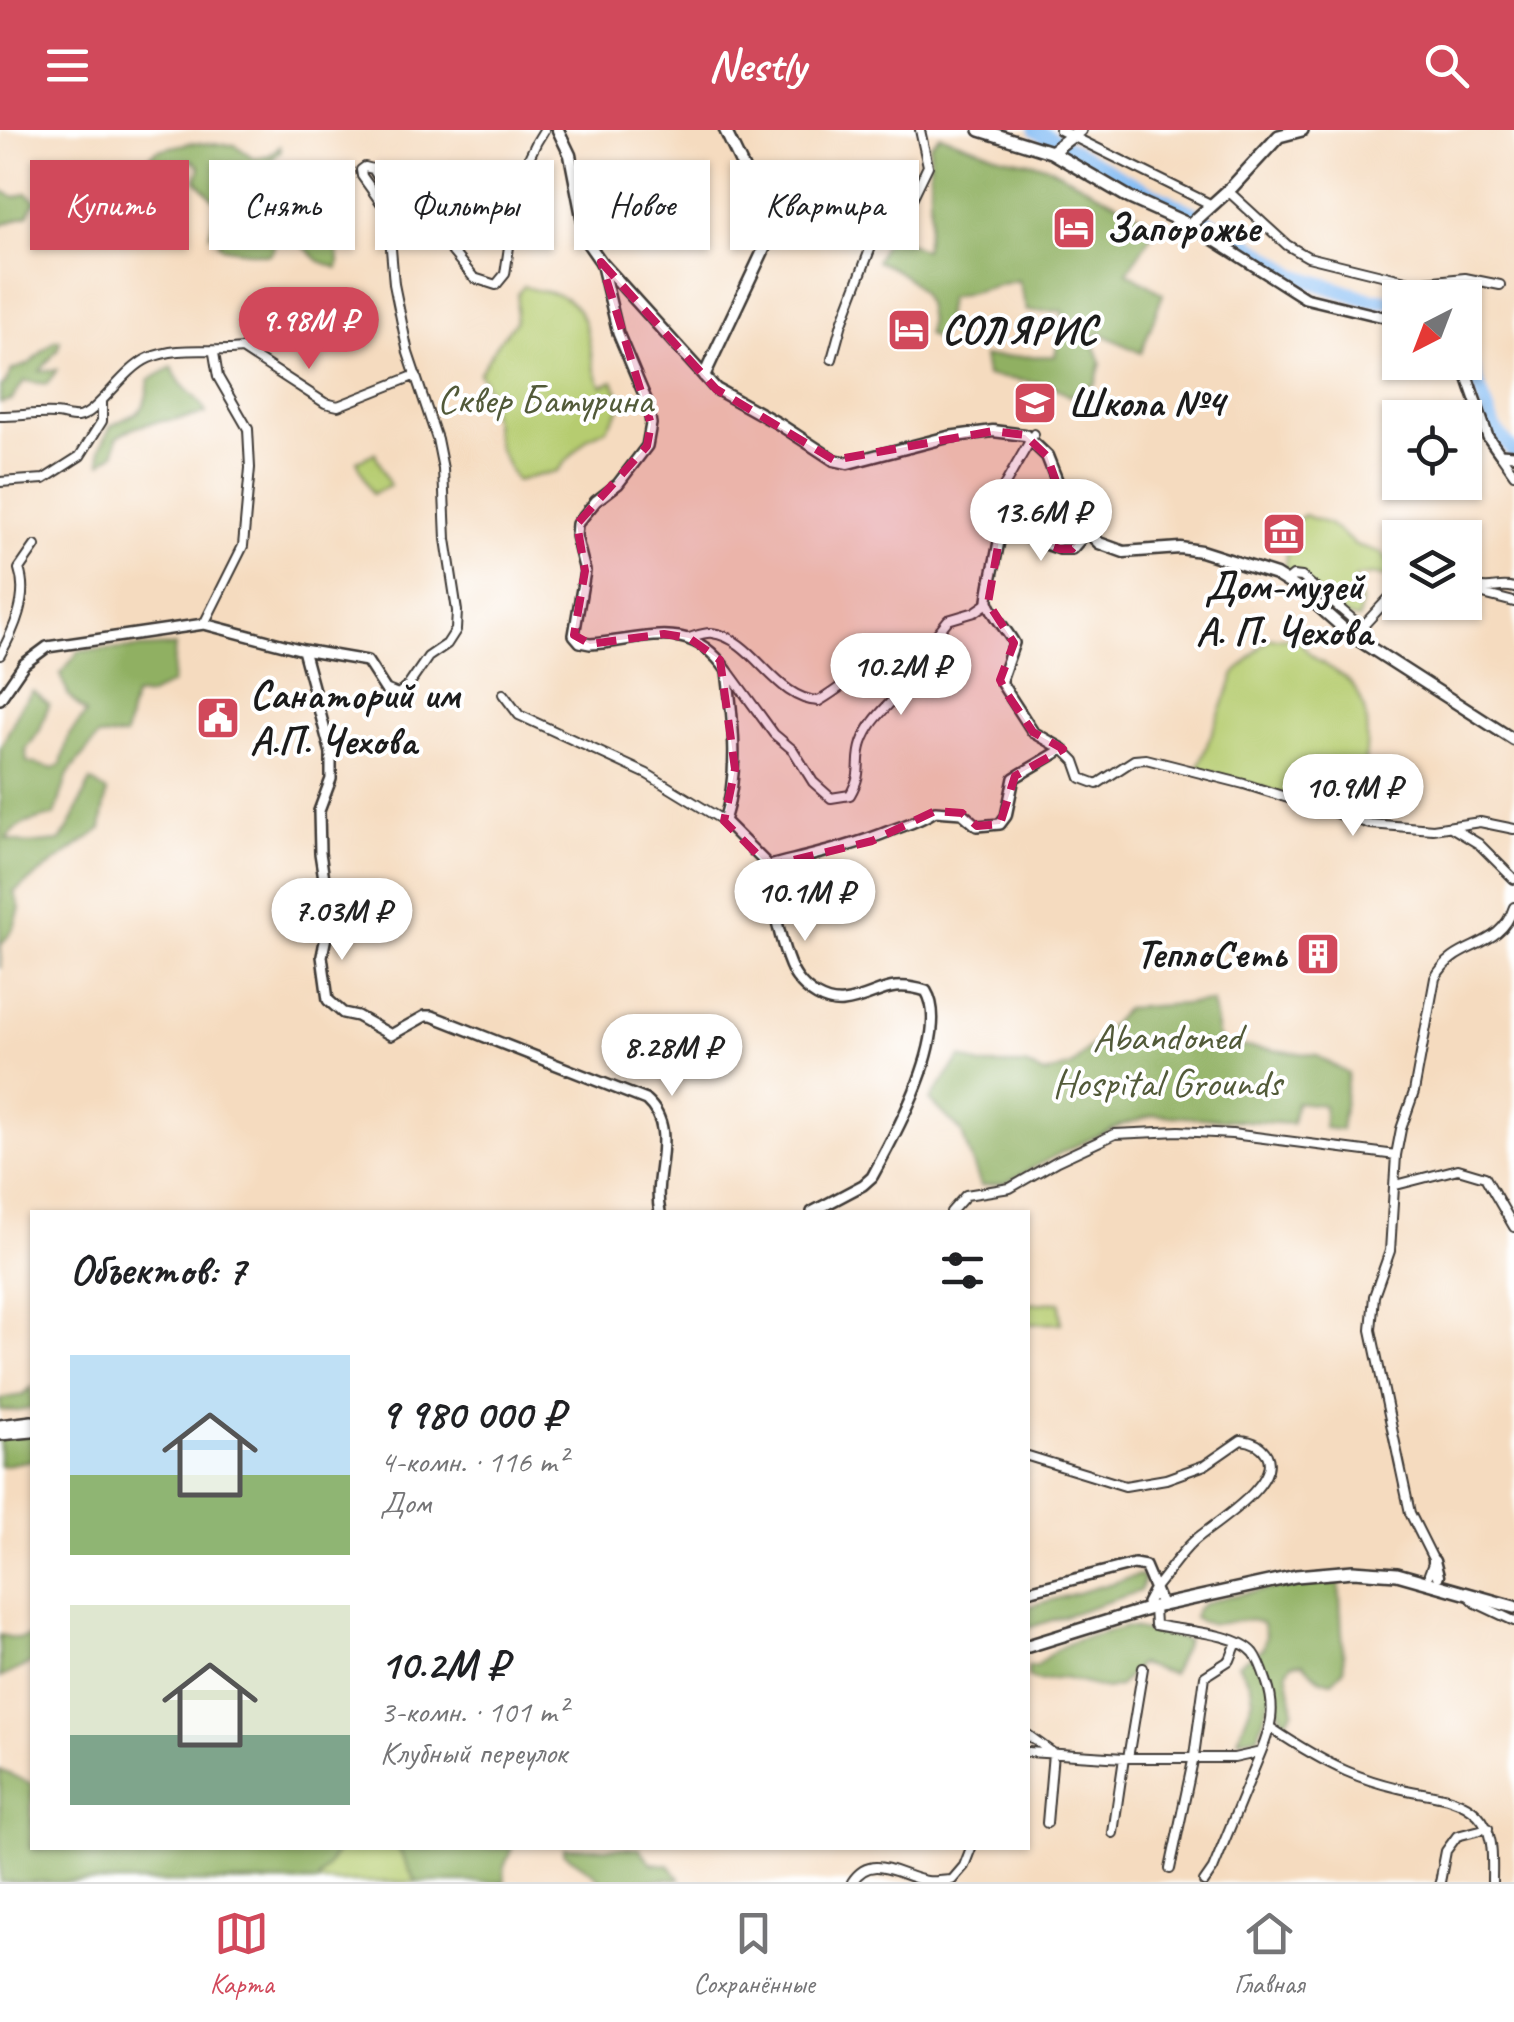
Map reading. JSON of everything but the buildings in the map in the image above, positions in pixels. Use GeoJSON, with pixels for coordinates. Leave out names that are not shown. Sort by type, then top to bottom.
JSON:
{"type":"FeatureCollection","features":[{"type":"Feature","properties":{"kind":"main road"},"geometry":{"type":"LineString","coordinates":[[558,130],[570,155],[586,242],[716,390],[780,424],[834,460],[848,464],[971,434],[1016,432],[1033,436],[1047,456],[1063,501],[1086,533],[1116,551],[1201,551],[1290,579],[1352,636],[1514,740]]}},
{"type":"Feature","properties":{"kind":"main road"},"geometry":{"type":"LineString","coordinates":[[704,376],[773,230],[725,130]]}},
{"type":"Feature","properties":{"kind":"main road"},"geometry":{"type":"LineString","coordinates":[[980,130],[1051,152],[1130,198],[1190,225],[1279,133],[1302,130]]}},
{"type":"Feature","properties":{"kind":"main road"},"geometry":{"type":"LineString","coordinates":[[1051,152],[1078,133]]}},
{"type":"Feature","properties":{"kind":"main road"},"geometry":{"type":"LineString","coordinates":[[1,1432],[30,1423]]}},
{"type":"Feature","properties":{"kind":"main road"},"geometry":{"type":"LineString","coordinates":[[1,1432],[30,1431]]}},
{"type":"Feature","properties":{"kind":"main road"},"geometry":{"type":"LineString","coordinates":[[1433,1558],[1433,1575]]}},
{"type":"Feature","properties":{"kind":"main road"},"geometry":{"type":"LineString","coordinates":[[1030,1636],[1158,1600],[1308,1568],[1366,1565],[1433,1575],[1514,1599]]}},
{"type":"Feature","properties":{"kind":"main road"},"geometry":{"type":"LineString","coordinates":[[1030,1645],[1158,1600],[1296,1576],[1353,1571],[1397,1574],[1514,1607]]}},
{"type":"Feature","properties":{"kind":"street"},"geometry":{"type":"LineString","coordinates":[[0,698],[24,664],[48,647],[204,624],[303,650],[367,661],[385,689],[398,694],[408,686],[428,657],[447,644],[456,630],[458,611],[446,539],[443,469],[437,439],[416,376],[394,284],[384,207],[361,170],[373,169],[386,190],[421,214],[474,278],[496,284],[505,274],[522,173],[528,154],[544,130]]}},
{"type":"Feature","properties":{"kind":"street"},"geometry":{"type":"LineString","coordinates":[[832,359],[879,226],[906,225],[912,199],[928,166],[920,130]]}},
{"type":"Feature","properties":{"kind":"street"},"geometry":{"type":"LineString","coordinates":[[1060,130],[1078,133],[1119,162],[1205,208]]}},
{"type":"Feature","properties":{"kind":"street"},"geometry":{"type":"LineString","coordinates":[[1228,190],[1287,245],[1308,256],[1414,283],[1465,278],[1500,285]]}},
{"type":"Feature","properties":{"kind":"street"},"geometry":{"type":"LineString","coordinates":[[1190,225],[1305,298],[1382,317]]}},
{"type":"Feature","properties":{"kind":"street"},"geometry":{"type":"LineString","coordinates":[[601,262],[618,333],[648,404],[651,424],[647,446],[618,484],[596,501],[578,524],[576,536],[585,571],[574,635],[580,642],[664,634],[689,638],[711,651],[774,734],[794,750],[813,782],[831,798],[850,795],[860,778],[861,744],[882,710],[904,690],[917,659],[948,620],[975,612],[988,603]]}},
{"type":"Feature","properties":{"kind":"street"},"geometry":{"type":"LineString","coordinates":[[0,416],[50,414],[76,418],[102,402],[123,375],[152,357],[176,351],[242,349],[324,403],[338,406],[416,376]]}},
{"type":"Feature","properties":{"kind":"street"},"geometry":{"type":"LineString","coordinates":[[204,624],[243,546],[250,468],[248,429],[218,377],[214,352]]}},
{"type":"Feature","properties":{"kind":"street"},"geometry":{"type":"LineString","coordinates":[[1468,380],[1488,437],[1514,474]]}},
{"type":"Feature","properties":{"kind":"street"},"geometry":{"type":"LineString","coordinates":[[0,482],[44,479],[80,456],[102,422],[102,402]]}},
{"type":"Feature","properties":{"kind":"street"},"geometry":{"type":"LineString","coordinates":[[1033,436],[1000,493],[1002,529],[988,603],[1014,640],[1002,677],[1006,692],[1032,732],[1063,749],[1074,760],[1082,778],[1097,784],[1134,760],[1146,759],[1230,780],[1370,824],[1433,829],[1480,822],[1514,829]]}},
{"type":"Feature","properties":{"kind":"street"},"geometry":{"type":"LineString","coordinates":[[1500,454],[1514,455]]}},
{"type":"Feature","properties":{"kind":"street"},"geometry":{"type":"LineString","coordinates":[[1002,529],[1060,549],[1072,549],[1086,533]]}},
{"type":"Feature","properties":{"kind":"street"},"geometry":{"type":"LineString","coordinates":[[0,655],[14,627],[24,584],[19,569],[34,546]]}},
{"type":"Feature","properties":{"kind":"street"},"geometry":{"type":"LineString","coordinates":[[1290,579],[1302,577],[1362,627],[1382,605]]}},
{"type":"Feature","properties":{"kind":"street"},"geometry":{"type":"LineString","coordinates":[[1482,588],[1498,585],[1514,588]]}},
{"type":"Feature","properties":{"kind":"street"},"geometry":{"type":"LineString","coordinates":[[1482,594],[1514,602]]}},
{"type":"Feature","properties":{"kind":"street"},"geometry":{"type":"LineString","coordinates":[[689,638],[710,632],[729,638],[797,698],[818,702],[866,666],[917,659]]}},
{"type":"Feature","properties":{"kind":"street"},"geometry":{"type":"LineString","coordinates":[[303,650],[331,753],[332,779],[318,810],[330,917],[322,956],[328,1000],[343,1013],[357,1016],[391,1035],[424,1016],[432,1016],[646,1100],[664,1129],[660,1210]]}},
{"type":"Feature","properties":{"kind":"street"},"geometry":{"type":"LineString","coordinates":[[724,821],[733,793],[735,769],[728,671]]}},
{"type":"Feature","properties":{"kind":"street"},"geometry":{"type":"LineString","coordinates":[[503,694],[519,715],[648,774],[724,821],[769,866],[768,886],[795,977],[820,1000],[844,1002],[905,985],[926,991],[934,1021],[928,1054],[916,1089],[872,1177],[816,1210]]}},
{"type":"Feature","properties":{"kind":"street"},"geometry":{"type":"LineString","coordinates":[[769,866],[872,840],[918,822],[934,810],[962,813],[978,826],[1000,824],[1006,816],[1014,778],[1063,749]]}},
{"type":"Feature","properties":{"kind":"street"},"geometry":{"type":"LineString","coordinates":[[1451,827],[1480,844],[1514,878]]}},
{"type":"Feature","properties":{"kind":"street"},"geometry":{"type":"LineString","coordinates":[[1433,1558],[1410,1513],[1371,1330],[1374,1296],[1390,1251],[1396,1155],[1414,1092],[1435,978],[1445,962],[1505,928],[1514,906]]}},
{"type":"Feature","properties":{"kind":"street"},"geometry":{"type":"LineString","coordinates":[[952,1210],[966,1195],[1010,1188],[1115,1134],[1232,1134],[1396,1155]]}},
{"type":"Feature","properties":{"kind":"street"},"geometry":{"type":"LineString","coordinates":[[1396,1185],[1458,1169],[1485,1177],[1514,1227]]}},
{"type":"Feature","properties":{"kind":"street"},"geometry":{"type":"LineString","coordinates":[[1030,1457],[1125,1486],[1166,1479],[1204,1466],[1241,1440],[1252,1441],[1267,1456],[1269,1465],[1261,1484],[1192,1542],[1158,1600],[1155,1625],[1210,1634],[1237,1642],[1253,1652],[1273,1706],[1271,1728],[1213,1869],[1204,1882]]}},
{"type":"Feature","properties":{"kind":"street"},"geometry":{"type":"LineString","coordinates":[[1030,1590],[1134,1564],[1145,1566],[1158,1600]]}},
{"type":"Feature","properties":{"kind":"street"},"geometry":{"type":"LineString","coordinates":[[1465,1592],[1476,1603],[1514,1621]]}},
{"type":"Feature","properties":{"kind":"street"},"geometry":{"type":"LineString","coordinates":[[1170,1869],[1206,1676],[1230,1660],[1237,1642]]}},
{"type":"Feature","properties":{"kind":"street"},"geometry":{"type":"LineString","coordinates":[[1113,1833],[1143,1668]]}},
{"type":"Feature","properties":{"kind":"street"},"geometry":{"type":"LineString","coordinates":[[1271,1728],[1314,1756],[1347,1771],[1396,1788],[1450,1799],[1476,1813],[1488,1828],[1492,1882]]}},
{"type":"Feature","properties":{"kind":"street"},"geometry":{"type":"LineString","coordinates":[[1030,1736],[1053,1753]]}},
{"type":"Feature","properties":{"kind":"street"},"geometry":{"type":"LineString","coordinates":[[1030,1752],[1126,1758],[1234,1758],[1261,1752]]}},
{"type":"Feature","properties":{"kind":"street"},"geometry":{"type":"LineString","coordinates":[[1047,1824],[1053,1753]]}},
{"type":"Feature","properties":{"kind":"street"},"geometry":{"type":"LineString","coordinates":[[1440,1882],[1446,1851],[1456,1836],[1488,1828]]}},
{"type":"Feature","properties":{"kind":"street"},"geometry":{"type":"LineString","coordinates":[[852,1882],[858,1873],[878,1866],[927,1881],[952,1880],[970,1850]]}},
{"type":"Feature","properties":{"kind":"highlighted area"},"geometry":{"type":"Polygon","coordinates":[[[601,262],[716,389],[834,460],[993,431],[1025,435],[1047,456],[1063,501],[1086,533],[1072,549],[1060,549],[1001,529],[988,603],[1014,643],[1000,680],[1006,692],[1033,732],[1063,749],[1015,776],[1000,824],[977,826],[962,813],[935,811],[872,841],[769,866],[724,821],[735,769],[720,660],[689,638],[664,634],[590,644],[574,635],[585,571],[577,524],[647,446],[651,424],[601,262]]]}},
{"type":"Feature","properties":{"kind":"green space"},"geometry":{"type":"Polygon","coordinates":[[[940,135],[1003,157],[1045,165],[1158,225],[1127,272],[1163,294],[1141,353],[1100,333],[1092,339],[1101,362],[1095,384],[1069,396],[1050,384],[986,376],[983,357],[1055,356],[1063,311],[1027,311],[1018,280],[948,298],[944,326],[934,339],[927,334],[927,308],[917,288],[899,272],[876,261],[881,250],[924,250],[930,218],[930,145],[940,135]]]}},
{"type":"Feature","properties":{"kind":"green space"},"geometry":{"type":"Polygon","coordinates":[[[189,143],[235,145],[255,159],[270,155],[280,146],[281,150],[272,160],[209,160],[209,194],[196,180],[200,167],[192,160],[145,160],[158,150],[189,143]]]}},
{"type":"Feature","properties":{"kind":"green space"},"geometry":{"type":"Polygon","coordinates":[[[0,190],[15,197],[30,195],[28,215],[0,226],[0,190]]]}},
{"type":"Feature","properties":{"kind":"green space"},"geometry":{"type":"Polygon","coordinates":[[[239,250],[273,250],[267,255],[239,250]]]}},
{"type":"Feature","properties":{"kind":"green space"},"geometry":{"type":"Polygon","coordinates":[[[307,250],[336,250],[338,268],[319,261],[307,250]]]}},
{"type":"Feature","properties":{"kind":"green space","name":"Сквер Батурина"},"geometry":{"type":"Polygon","coordinates":[[[524,286],[557,294],[580,313],[602,386],[613,381],[621,400],[606,429],[588,438],[557,471],[516,481],[498,447],[484,380],[479,374],[515,322],[518,293],[524,286]]]}},
{"type":"Feature","properties":{"kind":"green space"},"geometry":{"type":"Polygon","coordinates":[[[55,340],[60,340],[58,349],[40,371],[57,370],[47,384],[24,381],[12,400],[0,403],[0,386],[12,370],[29,364],[55,340]]]}},
{"type":"Feature","properties":{"kind":"green space"},"geometry":{"type":"Polygon","coordinates":[[[172,367],[206,413],[128,431],[117,437],[115,453],[101,463],[100,449],[111,426],[139,411],[149,380],[172,367]]]}},
{"type":"Feature","properties":{"kind":"green space"},"geometry":{"type":"Polygon","coordinates":[[[375,453],[390,486],[372,494],[357,461],[375,453]]]}},
{"type":"Feature","properties":{"kind":"green space"},"geometry":{"type":"Polygon","coordinates":[[[1304,515],[1329,524],[1356,545],[1382,553],[1382,576],[1355,577],[1361,602],[1359,619],[1339,612],[1284,567],[1293,524],[1304,515]]]}},
{"type":"Feature","properties":{"kind":"green space"},"geometry":{"type":"Polygon","coordinates":[[[1269,638],[1298,638],[1309,653],[1346,679],[1357,692],[1363,706],[1367,740],[1359,808],[1352,816],[1198,768],[1235,674],[1269,638]]]}},
{"type":"Feature","properties":{"kind":"green space"},"geometry":{"type":"Polygon","coordinates":[[[175,646],[172,683],[150,695],[134,696],[125,736],[98,737],[68,774],[55,815],[22,825],[6,839],[27,844],[59,841],[91,781],[107,792],[101,829],[14,892],[20,908],[14,928],[1,945],[0,969],[0,749],[22,704],[33,691],[49,704],[40,730],[26,750],[27,762],[54,769],[61,764],[69,735],[86,714],[69,696],[60,675],[79,651],[175,646]]]}},
{"type":"Feature","properties":{"kind":"green space","name":"Abandoned Hospital Grounds"},"geometry":{"type":"Polygon","coordinates":[[[1212,1002],[1220,1044],[1316,1055],[1348,1074],[1341,1130],[1324,1128],[1324,1105],[1296,1102],[1292,1124],[1155,1115],[1124,1124],[1064,1151],[1005,1183],[981,1186],[961,1131],[930,1100],[961,1057],[980,1065],[1025,1065],[1045,1074],[1072,1066],[1126,1008],[1212,1002]]]}},
{"type":"Feature","properties":{"kind":"green space"},"geometry":{"type":"Polygon","coordinates":[[[1060,1302],[1061,1323],[1030,1324],[1030,1304],[1060,1302]]]}},
{"type":"Feature","properties":{"kind":"green space"},"geometry":{"type":"Polygon","coordinates":[[[30,1389],[30,1408],[0,1410],[0,1399],[22,1395],[30,1389]]]}},
{"type":"Feature","properties":{"kind":"green space"},"geometry":{"type":"Polygon","coordinates":[[[30,1429],[30,1460],[0,1466],[0,1432],[30,1429]]]}},
{"type":"Feature","properties":{"kind":"green space"},"geometry":{"type":"Polygon","coordinates":[[[1140,1575],[1144,1579],[1140,1591],[1030,1627],[1030,1606],[1140,1575]]]}},
{"type":"Feature","properties":{"kind":"green space"},"geometry":{"type":"Polygon","coordinates":[[[1339,1579],[1344,1669],[1332,1681],[1321,1680],[1303,1663],[1292,1664],[1287,1671],[1294,1710],[1285,1722],[1272,1694],[1258,1736],[1238,1739],[1253,1699],[1251,1686],[1238,1664],[1263,1648],[1266,1636],[1262,1623],[1202,1622],[1194,1618],[1197,1609],[1228,1597],[1339,1579]]]}},
{"type":"Feature","properties":{"kind":"green space"},"geometry":{"type":"Polygon","coordinates":[[[1127,1627],[1187,1640],[1172,1674],[1139,1664],[1119,1686],[1106,1689],[1063,1678],[1039,1681],[1030,1678],[1030,1667],[1037,1666],[1067,1644],[1127,1627]]]}},
{"type":"Feature","properties":{"kind":"green space"},"geometry":{"type":"Polygon","coordinates":[[[0,1635],[19,1639],[30,1636],[30,1664],[0,1678],[0,1635]]]}},
{"type":"Feature","properties":{"kind":"green space"},"geometry":{"type":"Polygon","coordinates":[[[0,1770],[30,1783],[30,1850],[338,1850],[317,1882],[0,1882],[0,1770]]]}},
{"type":"Feature","properties":{"kind":"green space"},"geometry":{"type":"Polygon","coordinates":[[[0,1844],[30,1850],[399,1850],[416,1882],[0,1882],[0,1844]]]}},
{"type":"Feature","properties":{"kind":"green space"},"geometry":{"type":"Polygon","coordinates":[[[399,1850],[511,1850],[504,1867],[505,1882],[416,1882],[399,1850]]]}},
{"type":"Feature","properties":{"kind":"green space"},"geometry":{"type":"Polygon","coordinates":[[[641,1850],[651,1863],[669,1865],[680,1879],[602,1882],[564,1853],[641,1850]]]}},
{"type":"Feature","properties":{"kind":"waterway"},"geometry":{"type":"LineString","coordinates":[[1036,130],[1234,234],[1296,276],[1382,300]]}},
{"type":"Feature","properties":{"kind":"waterway"},"geometry":{"type":"LineString","coordinates":[[1476,380],[1494,429],[1514,452]]}},
{"type":"Feature","properties":{"kind":"place","name":"Запорожье"},"geometry":{"type":"Point","coordinates":[1074,228]}},
{"type":"Feature","properties":{"kind":"place","name":"СОЛЯРИС"},"geometry":{"type":"Point","coordinates":[909,330]}},
{"type":"Feature","properties":{"kind":"place","name":"Школа №4"},"geometry":{"type":"Point","coordinates":[1035,403]}},
{"type":"Feature","properties":{"kind":"place","name":"Дом-музей А. П. Чехова"},"geometry":{"type":"Point","coordinates":[1284,534]}},
{"type":"Feature","properties":{"kind":"place","name":"Санаторий им А.П. Чехова"},"geometry":{"type":"Point","coordinates":[218,718]}},
{"type":"Feature","properties":{"kind":"place","name":"ТеплоСеть"},"geometry":{"type":"Point","coordinates":[1318,954]}}]}
